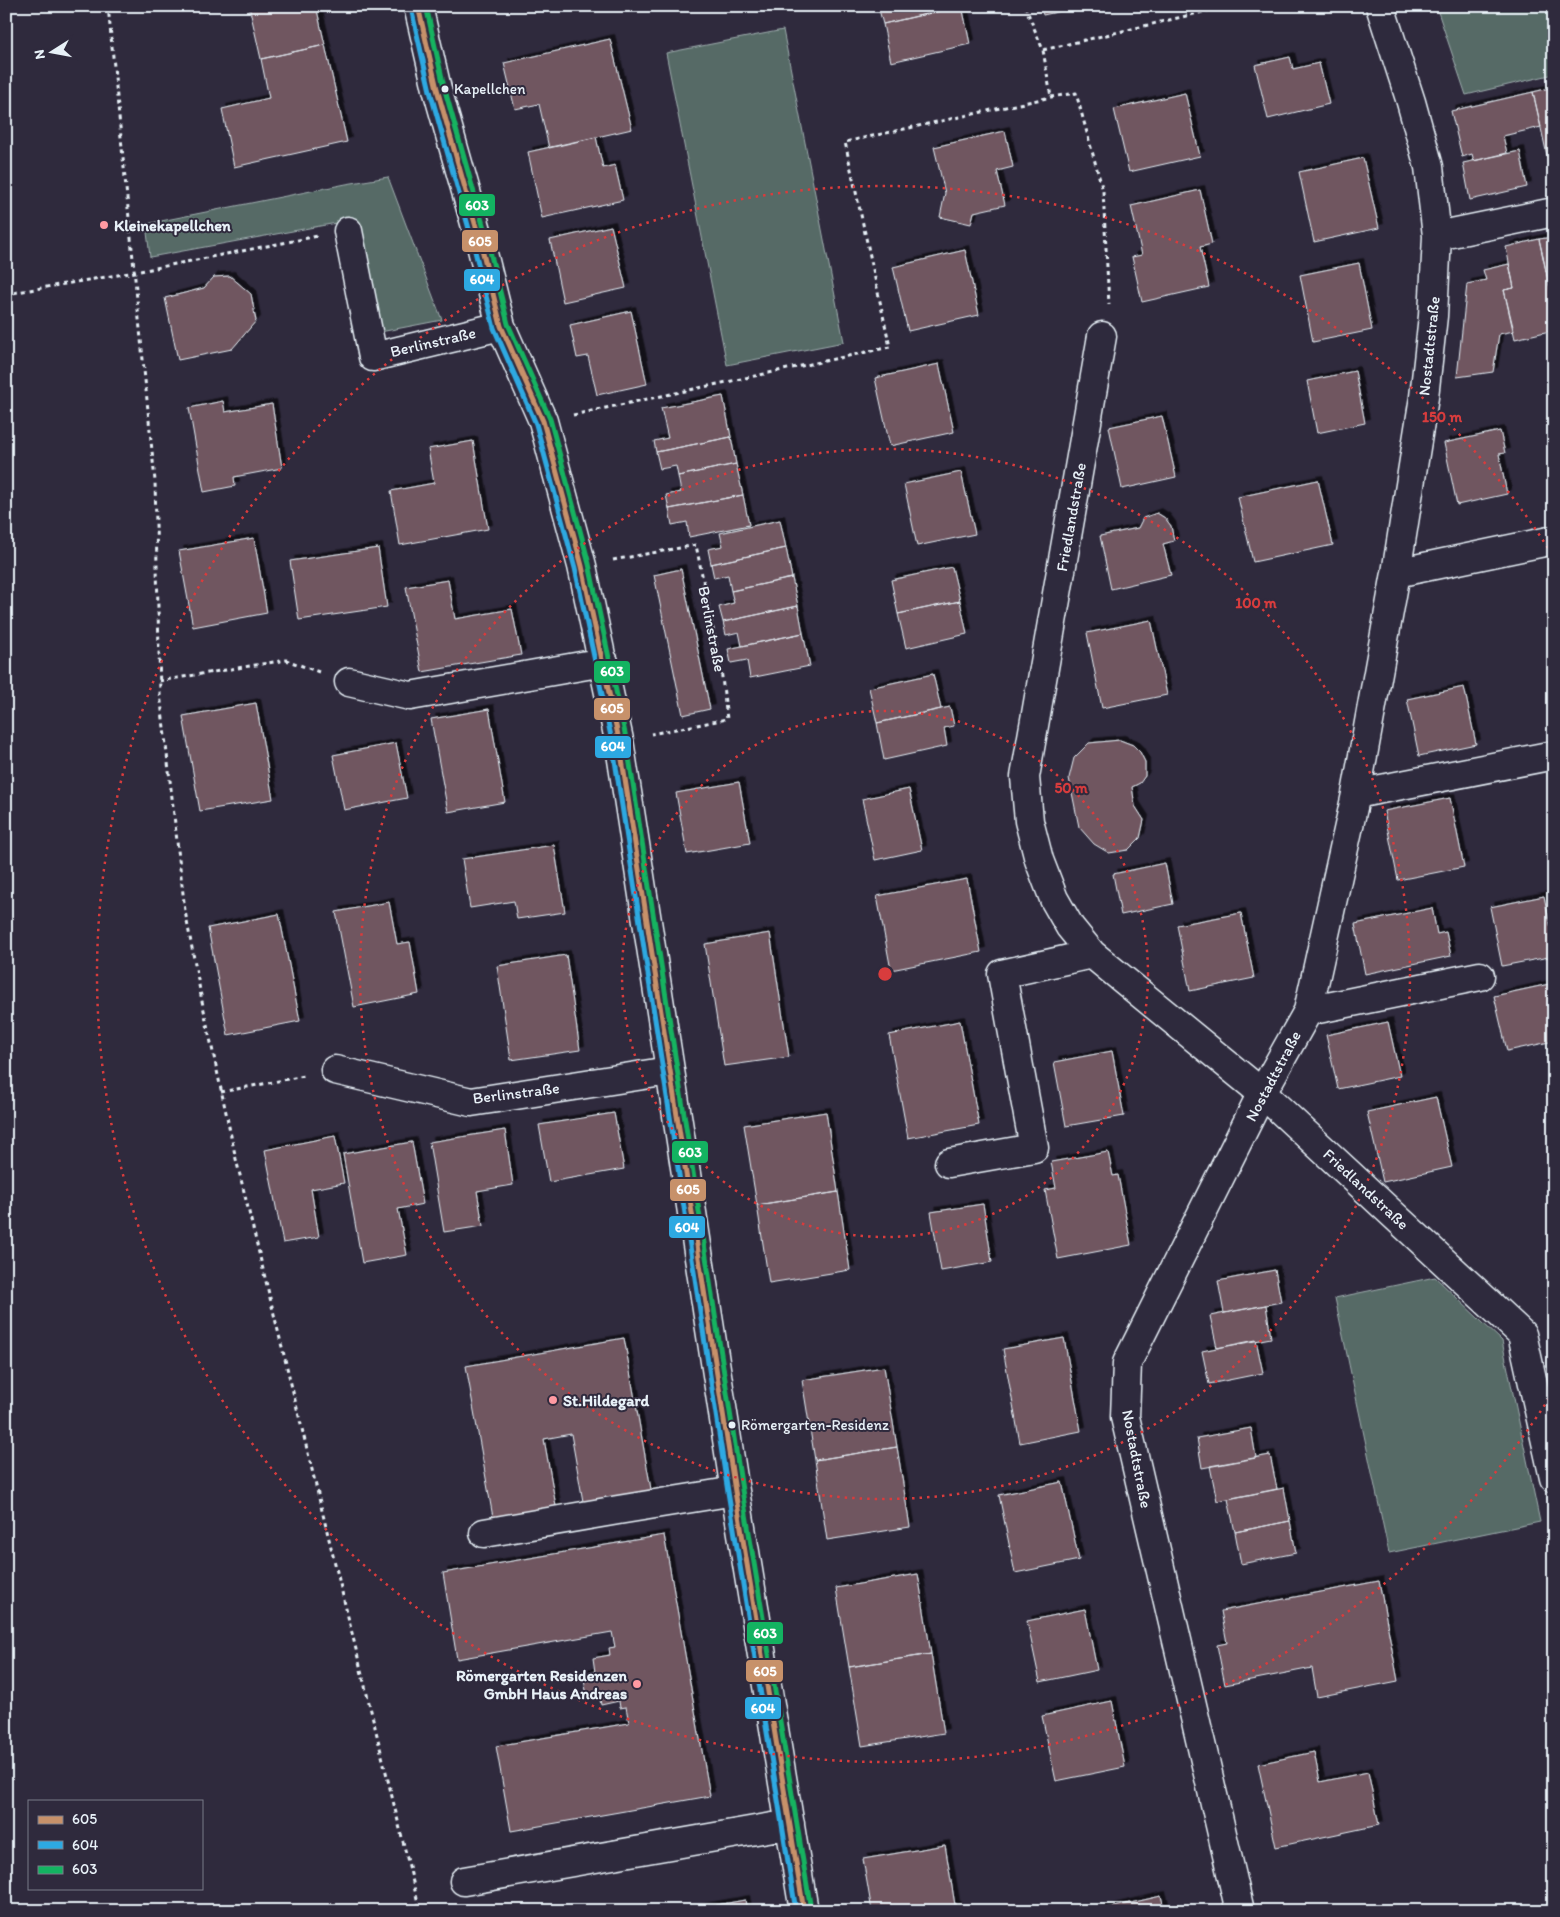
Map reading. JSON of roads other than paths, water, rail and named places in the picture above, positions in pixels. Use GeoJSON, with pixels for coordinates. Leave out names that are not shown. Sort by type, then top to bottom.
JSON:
{"type":"FeatureCollection","features":[{"type":"Feature","properties":{"kind":"street"},"geometry":{"type":"LineString","coordinates":[[418,6],[437,89],[501,326],[543,421],[582,566],[604,662],[619,740],[735,1492],[804,1911]]}},
{"type":"Feature","properties":{"kind":"street","name":"Nostadtstraße"},"geometry":{"type":"LineString","coordinates":[[1240,1911],[1125,1417],[1127,1363],[1262,1093],[1308,1011],[1356,794],[1396,573],[1425,388],[1433,316],[1437,236],[1429,168],[1411,102],[1380,6]]}},
{"type":"Feature","properties":{"kind":"street"},"geometry":{"type":"LineString","coordinates":[[1437,236],[1554,212]]}},
{"type":"Feature","properties":{"kind":"street","name":"Berlinstraße"},"geometry":{"type":"LineString","coordinates":[[348,230],[373,356],[501,326]]}},
{"type":"Feature","properties":{"kind":"street","name":"Friedlandstraße"},"geometry":{"type":"LineString","coordinates":[[1102,336],[1025,777],[1029,821],[1039,860],[1054,899],[1066,920],[1092,954],[1262,1093],[1522,1334],[1554,1478]]}},
{"type":"Feature","properties":{"kind":"street"},"geometry":{"type":"LineString","coordinates":[[1396,573],[1554,540]]}},
{"type":"Feature","properties":{"kind":"street"},"geometry":{"type":"LineString","coordinates":[[349,682],[410,696],[604,662]]}},
{"type":"Feature","properties":{"kind":"street"},"geometry":{"type":"LineString","coordinates":[[1356,794],[1554,755]]}},
{"type":"Feature","properties":{"kind":"street"},"geometry":{"type":"LineString","coordinates":[[949,1162],[1034,1148],[1002,974],[1092,954]]}},
{"type":"Feature","properties":{"kind":"street","name":"Nostadtstraße"},"geometry":{"type":"LineString","coordinates":[[1308,1011],[1480,976]]}},
{"type":"Feature","properties":{"kind":"street","name":"Berlinstraße"},"geometry":{"type":"LineString","coordinates":[[335,1070],[470,1102],[669,1071]]}},
{"type":"Feature","properties":{"kind":"street"},"geometry":{"type":"LineString","coordinates":[[484,1533],[735,1492]]}},
{"type":"Feature","properties":{"kind":"street"},"geometry":{"type":"LineString","coordinates":[[464,1881],[790,1824]]}},
{"type":"Feature","properties":{"kind":"place","name":"Kapellchen"},"geometry":{"type":"Point","coordinates":[445,89]}},
{"type":"Feature","properties":{"kind":"place","name":"Kleinekapellchen"},"geometry":{"type":"Point","coordinates":[104,225]}},
{"type":"Feature","properties":{"kind":"place","name":"St.Hildegard"},"geometry":{"type":"Point","coordinates":[553,1400]}},
{"type":"Feature","properties":{"kind":"place","name":"Römergarten-Residenz"},"geometry":{"type":"Point","coordinates":[732,1425]}},
{"type":"Feature","properties":{"kind":"place","name":"Römergarten Residenzen GmbH Haus Andreas"},"geometry":{"type":"Point","coordinates":[637,1684]}}]}
